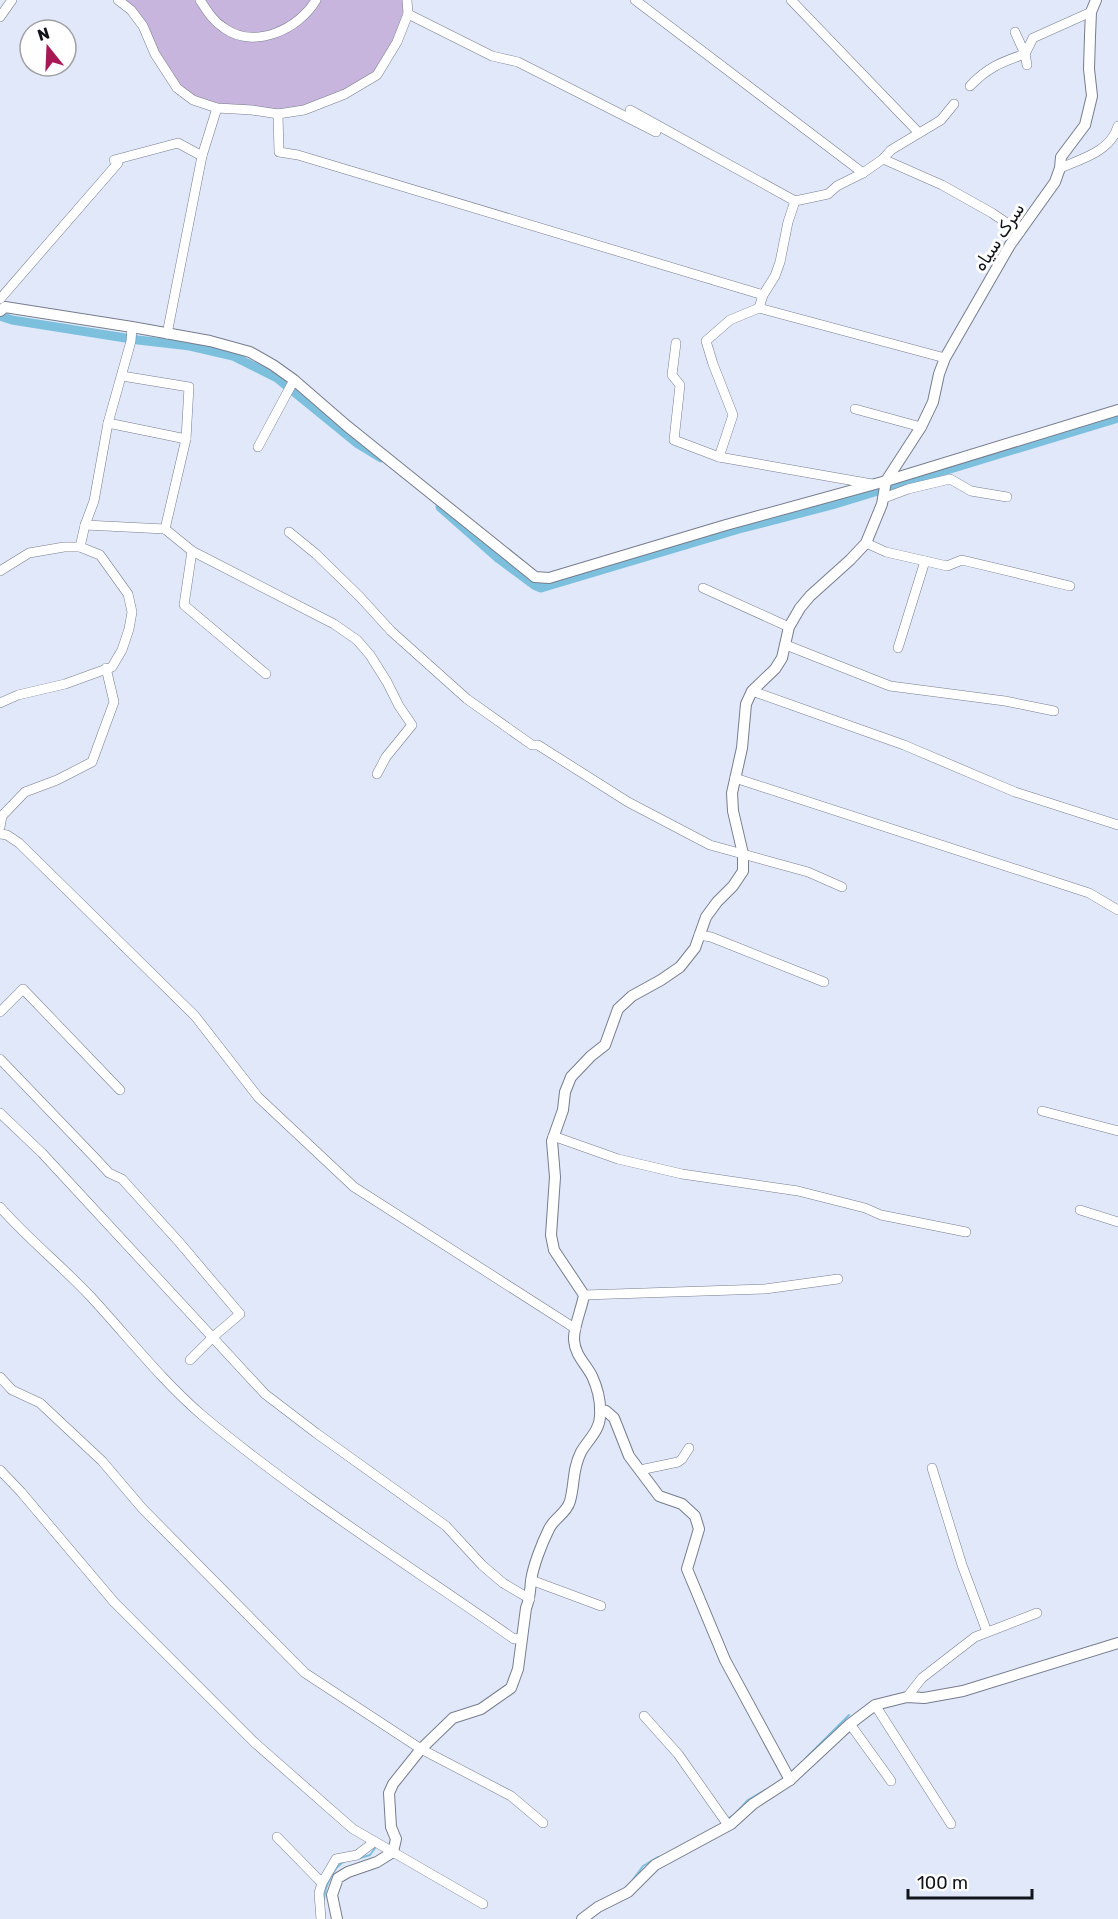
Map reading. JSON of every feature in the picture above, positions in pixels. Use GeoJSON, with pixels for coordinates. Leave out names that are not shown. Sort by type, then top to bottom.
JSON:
{"type":"FeatureCollection","features":[{"type":"Feature","properties":{"kind":"street"},"geometry":{"type":"LineString","coordinates":[[0,17],[12,0]]}},
{"type":"Feature","properties":{"kind":"street"},"geometry":{"type":"LineString","coordinates":[[118,0],[131,10],[143,26],[155,54],[177,88],[193,100],[217,108],[278,114],[304,110],[345,94],[377,75],[397,42],[408,14],[407,0]]}},
{"type":"Feature","properties":{"kind":"street"},"geometry":{"type":"LineString","coordinates":[[200,0],[213,19],[226,30],[245,37],[264,37],[278,32],[310,11],[316,0]]}},
{"type":"Feature","properties":{"kind":"street"},"geometry":{"type":"LineString","coordinates":[[635,0],[863,173]]}},
{"type":"Feature","properties":{"kind":"street"},"geometry":{"type":"LineString","coordinates":[[791,0],[919,133]]}},
{"type":"Feature","properties":{"kind":"street","name":"سرک سیاه"},"geometry":{"type":"LineString","coordinates":[[866,543],[883,488],[921,427],[933,402],[945,358],[1010,245],[1054,182],[1060,168],[1061,157],[1084,125],[1092,96],[1089,69],[1091,12],[1096,0]]}},
{"type":"Feature","properties":{"kind":"street"},"geometry":{"type":"LineString","coordinates":[[970,86],[983,73],[1001,62],[1025,54],[1033,38],[1091,12]]}},
{"type":"Feature","properties":{"kind":"street"},"geometry":{"type":"LineString","coordinates":[[408,14],[492,57],[519,62],[657,132]]}},
{"type":"Feature","properties":{"kind":"street"},"geometry":{"type":"LineString","coordinates":[[1015,32],[1025,54],[1027,65]]}},
{"type":"Feature","properties":{"kind":"street"},"geometry":{"type":"LineString","coordinates":[[630,110],[795,201],[828,194],[837,186],[863,173],[883,159],[891,150],[941,120],[954,104]]}},
{"type":"Feature","properties":{"kind":"street"},"geometry":{"type":"LineString","coordinates":[[168,334],[202,156],[217,108]]}},
{"type":"Feature","properties":{"kind":"street"},"geometry":{"type":"LineString","coordinates":[[278,114],[279,152],[298,155],[763,295]]}},
{"type":"Feature","properties":{"kind":"street"},"geometry":{"type":"LineString","coordinates":[[1060,168],[1090,156],[1106,146],[1116,135],[1118,126]]}},
{"type":"Feature","properties":{"kind":"street"},"geometry":{"type":"LineString","coordinates":[[0,299],[118,163],[114,160],[178,143],[202,156]]}},
{"type":"Feature","properties":{"kind":"street"},"geometry":{"type":"LineString","coordinates":[[883,159],[942,185],[992,213],[1020,232]]}},
{"type":"Feature","properties":{"kind":"street"},"geometry":{"type":"LineString","coordinates":[[759,308],[780,262],[795,201]]}},
{"type":"Feature","properties":{"kind":"street"},"geometry":{"type":"LineString","coordinates":[[0,311],[5,307],[132,334],[168,334],[210,341],[250,352],[273,365],[291,385],[347,426],[535,577],[549,578],[726,525],[883,488],[1118,410]]}},
{"type":"Feature","properties":{"kind":"street"},"geometry":{"type":"LineString","coordinates":[[719,457],[733,415],[706,341],[730,320],[759,308],[945,358]]}},
{"type":"Feature","properties":{"kind":"street"},"geometry":{"type":"LineString","coordinates":[[80,548],[94,501],[108,423],[132,334]]}},
{"type":"Feature","properties":{"kind":"street"},"geometry":{"type":"LineString","coordinates":[[676,343],[672,375],[680,385],[674,440],[719,457],[883,488],[908,489],[950,479],[971,491],[1006,497]]}},
{"type":"Feature","properties":{"kind":"street"},"geometry":{"type":"LineString","coordinates":[[122,376],[189,387],[186,439],[165,530]]}},
{"type":"Feature","properties":{"kind":"street"},"geometry":{"type":"LineString","coordinates":[[258,447],[291,385]]}},
{"type":"Feature","properties":{"kind":"street"},"geometry":{"type":"LineString","coordinates":[[855,409],[921,427]]}},
{"type":"Feature","properties":{"kind":"street"},"geometry":{"type":"LineString","coordinates":[[108,423],[186,439]]}},
{"type":"Feature","properties":{"kind":"street"},"geometry":{"type":"LineString","coordinates":[[85,525],[165,530],[192,551],[334,624],[357,640],[370,655],[412,725],[386,757],[376,774]]}},
{"type":"Feature","properties":{"kind":"street"},"geometry":{"type":"LineString","coordinates":[[289,532],[316,554],[360,597],[391,632],[467,699],[532,745],[538,745],[628,802],[710,845],[808,872],[842,887]]}},
{"type":"Feature","properties":{"kind":"street"},"geometry":{"type":"LineString","coordinates":[[337,1919],[332,1895],[338,1878],[377,1862],[393,1852],[396,1839],[391,1827],[389,1793],[393,1784],[421,1749],[453,1718],[481,1709],[511,1688],[518,1669],[531,1580],[548,1530],[553,1521],[564,1512],[570,1501],[576,1465],[582,1451],[595,1433],[600,1419],[600,1396],[577,1353],[574,1337],[584,1295],[554,1250],[551,1235],[555,1178],[553,1136],[563,1110],[565,1092],[571,1077],[605,1045],[618,1009],[632,996],[680,967],[695,948],[706,917],[743,871],[743,854],[733,811],[732,794],[742,748],[746,704],[752,691],[775,669],[786,645],[789,627],[810,596],[866,543],[886,552],[947,566],[962,560],[1070,586]]}},
{"type":"Feature","properties":{"kind":"street"},"geometry":{"type":"LineString","coordinates":[[0,571],[29,553],[64,547],[80,548],[100,555],[128,594],[132,612],[122,650],[112,667],[64,684],[18,695],[0,703]]}},
{"type":"Feature","properties":{"kind":"street"},"geometry":{"type":"LineString","coordinates":[[192,551],[184,605],[266,674]]}},
{"type":"Feature","properties":{"kind":"street"},"geometry":{"type":"LineString","coordinates":[[898,648],[925,561]]}},
{"type":"Feature","properties":{"kind":"street"},"geometry":{"type":"LineString","coordinates":[[703,588],[789,627]]}},
{"type":"Feature","properties":{"kind":"street"},"geometry":{"type":"LineString","coordinates":[[786,645],[890,686],[1054,711]]}},
{"type":"Feature","properties":{"kind":"street"},"geometry":{"type":"LineString","coordinates":[[0,826],[2,816],[24,792],[57,780],[92,762],[114,702],[106,668]]}},
{"type":"Feature","properties":{"kind":"street"},"geometry":{"type":"LineString","coordinates":[[752,691],[904,745],[1015,792],[1118,825]]}},
{"type":"Feature","properties":{"kind":"street"},"geometry":{"type":"LineString","coordinates":[[735,778],[1089,893],[1118,910]]}},
{"type":"Feature","properties":{"kind":"street"},"geometry":{"type":"LineString","coordinates":[[0,834],[7,835],[19,843],[163,984],[195,1016],[258,1097],[354,1187],[576,1329]]}},
{"type":"Feature","properties":{"kind":"street"},"geometry":{"type":"LineString","coordinates":[[699,935],[711,937],[824,982]]}},
{"type":"Feature","properties":{"kind":"street"},"geometry":{"type":"LineString","coordinates":[[0,1012],[23,988],[120,1090]]}},
{"type":"Feature","properties":{"kind":"street"},"geometry":{"type":"LineString","coordinates":[[0,1059],[109,1173],[122,1179],[240,1314],[190,1360]]}},
{"type":"Feature","properties":{"kind":"street"},"geometry":{"type":"LineString","coordinates":[[1042,1111],[1118,1131]]}},
{"type":"Feature","properties":{"kind":"street"},"geometry":{"type":"LineString","coordinates":[[0,1113],[42,1153],[265,1394],[446,1526],[482,1565],[503,1583],[530,1599]]}},
{"type":"Feature","properties":{"kind":"street"},"geometry":{"type":"LineString","coordinates":[[553,1136],[618,1159],[682,1174],[798,1191],[865,1208],[881,1215],[966,1232]]}},
{"type":"Feature","properties":{"kind":"street"},"geometry":{"type":"LineString","coordinates":[[0,1208],[89,1296],[164,1378],[201,1414],[237,1444],[314,1501],[514,1639],[522,1638]]}},
{"type":"Feature","properties":{"kind":"street"},"geometry":{"type":"LineString","coordinates":[[1080,1210],[1118,1222]]}},
{"type":"Feature","properties":{"kind":"street"},"geometry":{"type":"LineString","coordinates":[[584,1295],[765,1289],[838,1279]]}},
{"type":"Feature","properties":{"kind":"street"},"geometry":{"type":"LineString","coordinates":[[0,1377],[12,1390],[40,1402],[102,1461],[142,1508],[304,1673],[421,1749],[511,1796],[543,1823]]}},
{"type":"Feature","properties":{"kind":"street"},"geometry":{"type":"LineString","coordinates":[[600,1410],[606,1411],[614,1418],[629,1456],[659,1496],[682,1504],[695,1516],[699,1529],[687,1569],[725,1660],[787,1776]]}},
{"type":"Feature","properties":{"kind":"street"},"geometry":{"type":"LineString","coordinates":[[640,1470],[678,1462],[689,1448]]}},
{"type":"Feature","properties":{"kind":"street"},"geometry":{"type":"LineString","coordinates":[[932,1468],[962,1565],[987,1632]]}},
{"type":"Feature","properties":{"kind":"street"},"geometry":{"type":"LineString","coordinates":[[0,1470],[114,1602],[255,1743],[353,1828],[483,1904]]}},
{"type":"Feature","properties":{"kind":"street"},"geometry":{"type":"LineString","coordinates":[[531,1580],[601,1606]]}},
{"type":"Feature","properties":{"kind":"street"},"geometry":{"type":"LineString","coordinates":[[907,1697],[922,1678],[975,1637],[1037,1613]]}},
{"type":"Feature","properties":{"kind":"street"},"geometry":{"type":"LineString","coordinates":[[582,1919],[598,1907],[627,1892],[655,1865],[728,1825],[875,1706],[907,1697],[924,1698],[963,1691],[1118,1643]]}},
{"type":"Feature","properties":{"kind":"street"},"geometry":{"type":"LineString","coordinates":[[875,1706],[951,1824]]}},
{"type":"Feature","properties":{"kind":"street"},"geometry":{"type":"LineString","coordinates":[[644,1716],[678,1754],[728,1825]]}},
{"type":"Feature","properties":{"kind":"street"},"geometry":{"type":"LineString","coordinates":[[850,1724],[891,1781]]}},
{"type":"Feature","properties":{"kind":"street"},"geometry":{"type":"LineString","coordinates":[[277,1837],[322,1883]]}},
{"type":"Feature","properties":{"kind":"street"},"geometry":{"type":"LineString","coordinates":[[321,1919],[318,1893],[336,1859],[357,1855],[374,1842]]}},
{"type":"Feature","properties":{"kind":"shaded area"},"geometry":{"type":"Polygon","coordinates":[[[118,0],[407,0],[408,14],[377,75],[304,110],[217,108],[177,88],[143,26],[118,0]]]}},
{"type":"Feature","properties":{"kind":"waterway"},"geometry":{"type":"LineString","coordinates":[[0,316],[12,320],[138,340],[190,346],[233,356],[277,378],[358,444],[381,458]]}},
{"type":"Feature","properties":{"kind":"waterway"},"geometry":{"type":"LineString","coordinates":[[440,507],[499,559],[541,588],[739,529],[832,505],[1118,418]]}},
{"type":"Feature","properties":{"kind":"waterway"},"geometry":{"type":"LineString","coordinates":[[806,1758],[849,1715]]}},
{"type":"Feature","properties":{"kind":"waterway"},"geometry":{"type":"LineString","coordinates":[[726,1820],[748,1800],[767,1789]]}},
{"type":"Feature","properties":{"kind":"waterway"},"geometry":{"type":"LineString","coordinates":[[360,1858],[370,1855],[376,1847]]}},
{"type":"Feature","properties":{"kind":"waterway"},"geometry":{"type":"LineString","coordinates":[[632,1881],[643,1866],[658,1857]]}},
{"type":"Feature","properties":{"kind":"waterway"},"geometry":{"type":"LineString","coordinates":[[324,1899],[331,1877],[337,1867],[345,1861]]}}]}
